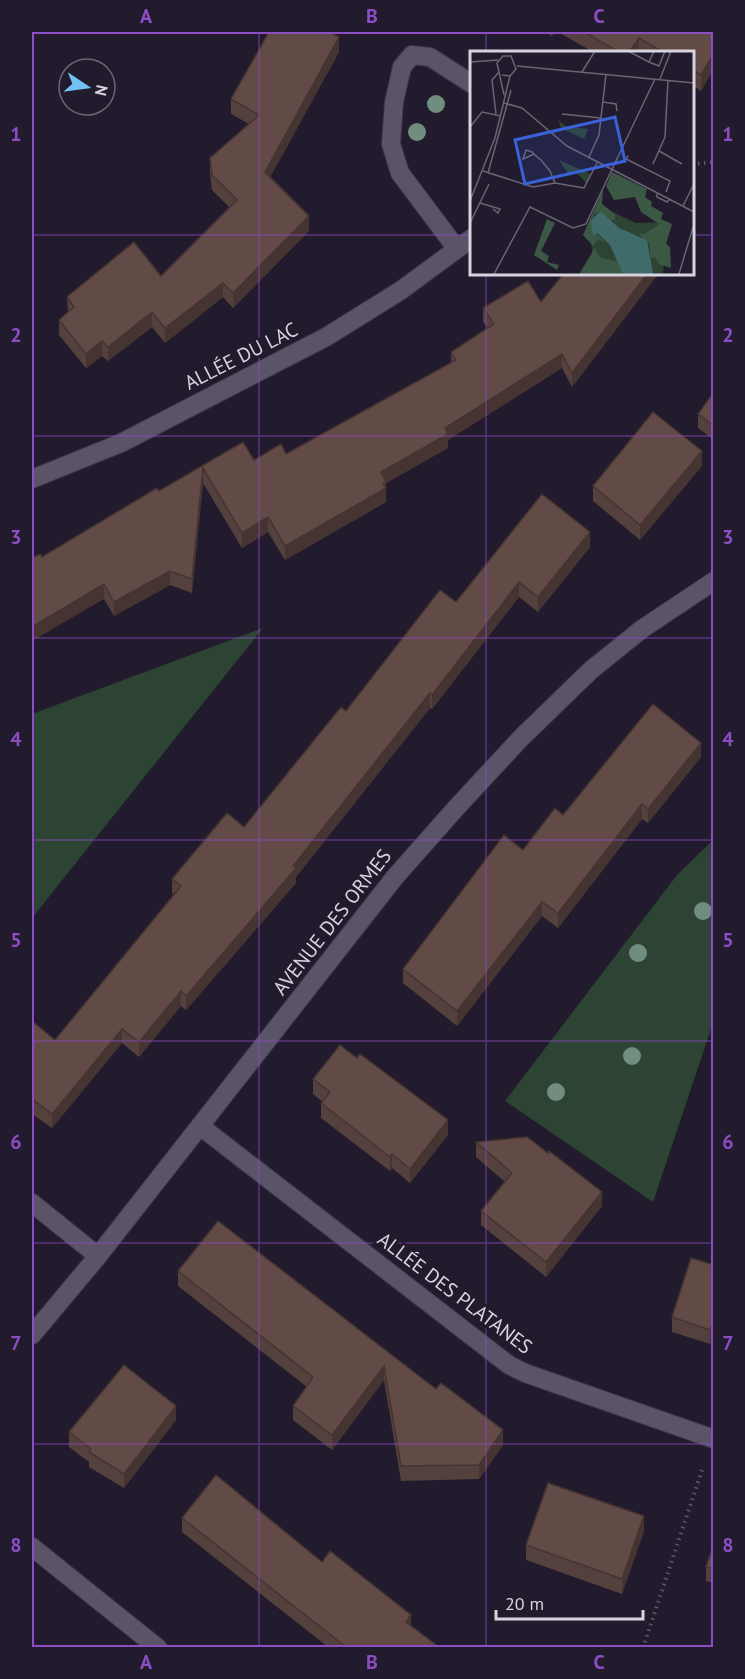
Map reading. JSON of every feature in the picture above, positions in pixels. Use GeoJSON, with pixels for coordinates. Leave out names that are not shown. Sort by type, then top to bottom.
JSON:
{"type":"FeatureCollection","features":[{"type":"Feature","properties":{"kind":"street","name":"ALLÉE DU LAC"},"geometry":{"type":"LineString","coordinates":[[32,479],[121,443],[326,337],[400,291],[465,244],[400,173],[391,144],[394,102],[402,67],[412,55],[430,57],[470,83]]}},
{"type":"Feature","properties":{"kind":"street","name":"AVENUE DES ORMES"},"geometry":{"type":"LineString","coordinates":[[32,1335],[201,1126],[394,877],[497,764],[591,670],[642,629],[714,581]]}},
{"type":"Feature","properties":{"kind":"street","name":"ALLÉE DES PLATANES"},"geometry":{"type":"LineString","coordinates":[[201,1126],[509,1365],[525,1373],[713,1438]]}},
{"type":"Feature","properties":{"kind":"street"},"geometry":{"type":"LineString","coordinates":[[32,1203],[98,1256]]}},
{"type":"Feature","properties":{"kind":"street"},"geometry":{"type":"LineString","coordinates":[[32,1547],[158,1647]]}},
{"type":"Feature","properties":{"kind":"path"},"geometry":{"type":"LineString","coordinates":[[694,164],[714,162]]}},
{"type":"Feature","properties":{"kind":"path"},"geometry":{"type":"LineString","coordinates":[[643,1647],[713,1438]]}},
{"type":"Feature","properties":{"kind":"green space"},"geometry":{"type":"Polygon","coordinates":[[[263,628],[32,918],[32,714],[263,628]]]}},
{"type":"Feature","properties":{"kind":"green space"},"geometry":{"type":"Polygon","coordinates":[[[713,840],[713,1023],[653,1202],[505,1101],[677,875],[713,840]]]}},
{"type":"Feature","properties":{"kind":"building"},"geometry":{"type":"Polygon","coordinates":[[[269,32],[329,32],[339,37],[265,172],[309,216],[233,293],[223,283],[165,328],[152,312],[108,347],[102,341],[86,354],[59,320],[74,307],[67,297],[134,242],[161,276],[237,200],[212,175],[210,158],[259,115],[231,99],[269,32]]]}},
{"type":"Feature","properties":{"kind":"building"},"geometry":{"type":"Polygon","coordinates":[[[584,32],[714,32],[714,53],[701,75],[694,71],[694,51],[661,51],[639,38],[630,51],[617,51],[584,32]]]}},
{"type":"Feature","properties":{"kind":"building"},"geometry":{"type":"Polygon","coordinates":[[[563,274],[647,274],[572,373],[562,354],[445,428],[448,434],[381,472],[386,488],[285,546],[268,517],[242,533],[203,468],[192,579],[170,571],[114,602],[104,584],[32,627],[32,558],[40,554],[42,557],[157,488],[159,491],[243,442],[254,460],[281,444],[286,454],[456,360],[451,352],[494,324],[483,308],[528,281],[541,302],[563,274]]]}},
{"type":"Feature","properties":{"kind":"building"},"geometry":{"type":"Polygon","coordinates":[[[714,392],[714,426],[698,414],[714,392]]]}},
{"type":"Feature","properties":{"kind":"building"},"geometry":{"type":"Polygon","coordinates":[[[653,412],[702,451],[640,525],[593,486],[653,412]]]}},
{"type":"Feature","properties":{"kind":"building"},"geometry":{"type":"Polygon","coordinates":[[[542,494],[590,532],[538,597],[519,582],[432,695],[430,693],[293,866],[296,868],[186,996],[181,991],[139,1042],[122,1029],[52,1114],[32,1099],[32,1021],[55,1040],[181,886],[172,879],[227,813],[244,827],[341,707],[346,711],[440,590],[456,602],[542,494]]]}},
{"type":"Feature","properties":{"kind":"building"},"geometry":{"type":"Polygon","coordinates":[[[653,704],[701,743],[648,809],[642,804],[558,913],[542,902],[457,1011],[403,969],[504,835],[523,850],[555,808],[563,815],[653,704]]]}},
{"type":"Feature","properties":{"kind":"building"},"geometry":{"type":"Polygon","coordinates":[[[340,1045],[357,1058],[360,1054],[448,1120],[410,1169],[392,1154],[390,1157],[321,1103],[330,1092],[313,1079],[340,1045]]]}},
{"type":"Feature","properties":{"kind":"building"},"geometry":{"type":"Polygon","coordinates":[[[527,1137],[602,1192],[546,1262],[481,1211],[512,1173],[476,1142],[527,1137]]]}},
{"type":"Feature","properties":{"kind":"building"},"geometry":{"type":"Polygon","coordinates":[[[218,1221],[436,1389],[441,1383],[503,1430],[479,1465],[401,1466],[384,1366],[332,1435],[293,1406],[313,1377],[178,1271],[218,1221]]]}},
{"type":"Feature","properties":{"kind":"building"},"geometry":{"type":"Polygon","coordinates":[[[691,1258],[714,1265],[714,1319],[710,1330],[672,1317],[691,1258]]]}},
{"type":"Feature","properties":{"kind":"building"},"geometry":{"type":"Polygon","coordinates":[[[124,1365],[176,1406],[124,1474],[89,1452],[91,1449],[69,1432],[124,1365]]]}},
{"type":"Feature","properties":{"kind":"building"},"geometry":{"type":"Polygon","coordinates":[[[216,1475],[322,1562],[330,1551],[411,1615],[406,1622],[439,1647],[346,1647],[182,1518],[216,1475]]]}},
{"type":"Feature","properties":{"kind":"building"},"geometry":{"type":"Polygon","coordinates":[[[548,1483],[644,1516],[622,1579],[526,1545],[548,1483]]]}},
{"type":"Feature","properties":{"kind":"building"},"geometry":{"type":"Polygon","coordinates":[[[714,1543],[714,1569],[706,1567],[714,1543]]]}}]}
